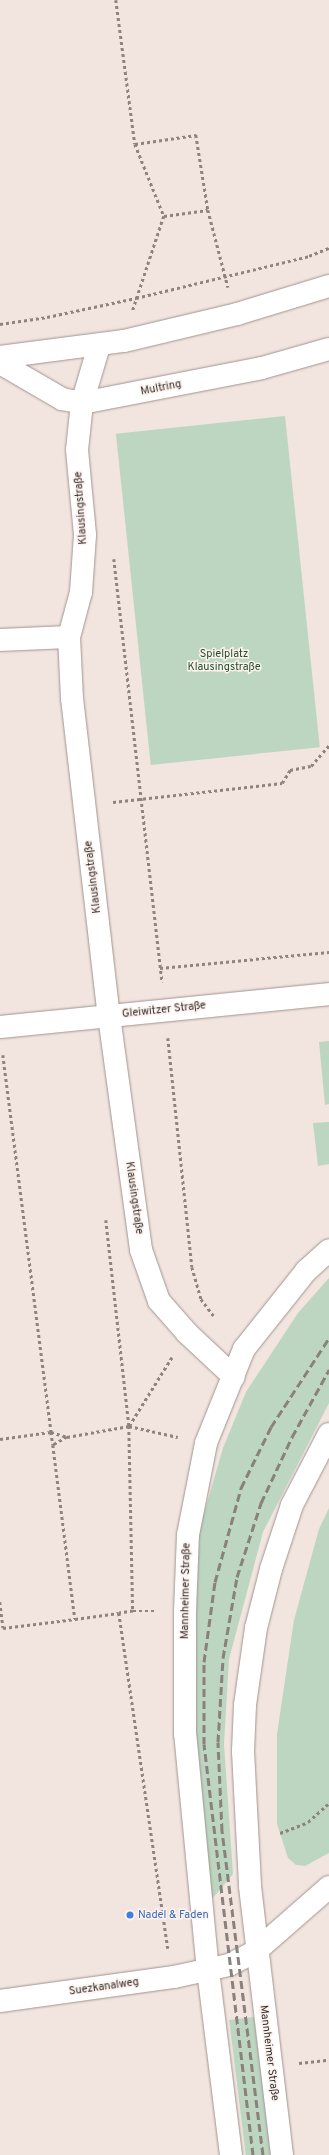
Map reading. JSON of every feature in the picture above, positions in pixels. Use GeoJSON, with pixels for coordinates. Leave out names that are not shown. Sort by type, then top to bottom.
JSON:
{"type":"FeatureCollection","features":[{"type":"Feature","properties":{"kind":"street"},"geometry":{"type":"LineString","coordinates":[[0,357],[99,346],[124,341],[237,314],[329,286]]}},
{"type":"Feature","properties":{"kind":"street","name":"Klausingstraße"},"geometry":{"type":"LineString","coordinates":[[99,346],[82,403],[77,450],[85,535],[81,592],[69,637],[72,698],[110,1016],[141,1250],[159,1301],[187,1333],[234,1377]]}},
{"type":"Feature","properties":{"kind":"street","name":"Multring"},"geometry":{"type":"LineString","coordinates":[[0,363],[62,399],[82,403],[262,368],[329,349]]}},
{"type":"Feature","properties":{"kind":"street"},"geometry":{"type":"LineString","coordinates":[[0,640],[69,637]]}},
{"type":"Feature","properties":{"kind":"street","name":"Gleiwitzer Straße"},"geometry":{"type":"LineString","coordinates":[[1,1037],[110,1016],[329,994]]}},
{"type":"Feature","properties":{"kind":"street","name":"Mannheimer Straße"},"geometry":{"type":"LineString","coordinates":[[231,2155],[208,1971],[185,1734],[185,1612],[188,1535],[206,1443],[234,1377],[244,1349],[306,1271],[329,1250]]}},
{"type":"Feature","properties":{"kind":"street","name":"Mannheimer Straße"},"geometry":{"type":"LineString","coordinates":[[282,2155],[256,1951],[250,1885],[244,1758],[245,1705],[256,1628],[271,1569],[292,1505],[329,1434]]}},
{"type":"Feature","properties":{"kind":"street"},"geometry":{"type":"LineString","coordinates":[[208,1971],[239,1962],[256,1951],[329,1887]]}},
{"type":"Feature","properties":{"kind":"street","name":"Suezkanalweg"},"geometry":{"type":"LineString","coordinates":[[0,2001],[208,1971]]}},
{"type":"Feature","properties":{"kind":"path"},"geometry":{"type":"LineString","coordinates":[[116,0],[135,144],[164,216],[136,298],[124,341]]}},
{"type":"Feature","properties":{"kind":"path"},"geometry":{"type":"LineString","coordinates":[[135,144],[196,135],[208,210],[225,276],[237,314]]}},
{"type":"Feature","properties":{"kind":"path"},"geometry":{"type":"LineString","coordinates":[[164,216],[208,210]]}},
{"type":"Feature","properties":{"kind":"path"},"geometry":{"type":"LineString","coordinates":[[0,324],[46,317],[136,298],[308,256],[329,248]]}},
{"type":"Feature","properties":{"kind":"path"},"geometry":{"type":"LineString","coordinates":[[113,554],[165,1010],[192,1267],[201,1300],[220,1324],[244,1349]]}},
{"type":"Feature","properties":{"kind":"path"},"geometry":{"type":"LineString","coordinates":[[84,806],[282,783],[290,770],[311,766],[329,745]]}},
{"type":"Feature","properties":{"kind":"path"},"geometry":{"type":"LineString","coordinates":[[160,968],[329,952]]}},
{"type":"Feature","properties":{"kind":"path"},"geometry":{"type":"LineString","coordinates":[[1,1037],[74,1619]]}},
{"type":"Feature","properties":{"kind":"path"},"geometry":{"type":"LineString","coordinates":[[52,1445],[67,1437],[129,1426],[206,1443]]}},
{"type":"Feature","properties":{"kind":"path"},"geometry":{"type":"LineString","coordinates":[[0,1602],[3,1628],[134,1611],[129,1426]]}},
{"type":"Feature","properties":{"kind":"path"},"geometry":{"type":"LineString","coordinates":[[0,1439],[51,1432],[67,1437]]}},
{"type":"Feature","properties":{"kind":"path"},"geometry":{"type":"LineString","coordinates":[[119,1613],[168,1949]]}},
{"type":"Feature","properties":{"kind":"path"},"geometry":{"type":"LineString","coordinates":[[280,1833],[308,1822],[329,1803]]}},
{"type":"Feature","properties":{"kind":"green space","name":"Spielplatz Klausingstraße"},"geometry":{"type":"Polygon","coordinates":[[[285,416],[320,747],[151,765],[116,434],[285,416]]]}},
{"type":"Feature","properties":{"kind":"green space"},"geometry":{"type":"Polygon","coordinates":[[[329,1041],[329,1104],[325,1105],[319,1042],[329,1041]]]}},
{"type":"Feature","properties":{"kind":"green space"},"geometry":{"type":"Polygon","coordinates":[[[329,1122],[329,1164],[318,1166],[313,1123],[329,1122]]]}},
{"type":"Feature","properties":{"kind":"green space"},"geometry":{"type":"Polygon","coordinates":[[[329,1278],[329,1403],[263,1532],[229,1659],[224,1744],[233,1874],[212,1899],[195,1742],[191,1612],[198,1534],[223,1448],[246,1392],[298,1313],[329,1278]]]}},
{"type":"Feature","properties":{"kind":"green space"},"geometry":{"type":"Polygon","coordinates":[[[329,1508],[329,1853],[305,1866],[296,1865],[288,1858],[277,1824],[277,1734],[294,1620],[319,1529],[329,1508]]]}},
{"type":"Feature","properties":{"kind":"green space"},"geometry":{"type":"Polygon","coordinates":[[[254,2017],[271,2155],[246,2155],[229,2020],[254,2017]]]}},
{"type":"Feature","properties":{"kind":"railway"},"geometry":{"type":"LineString","coordinates":[[253,2155],[204,1744],[204,1662],[215,1582],[241,1488],[271,1427],[329,1338]]}},
{"type":"Feature","properties":{"kind":"railway"},"geometry":{"type":"LineString","coordinates":[[263,2155],[222,1831],[218,1742],[223,1658],[237,1577],[261,1503],[292,1437],[329,1370]]}},
{"type":"Feature","properties":{"kind":"place","name":"Nadel & Faden"},"geometry":{"type":"Point","coordinates":[130,1915]}}]}
